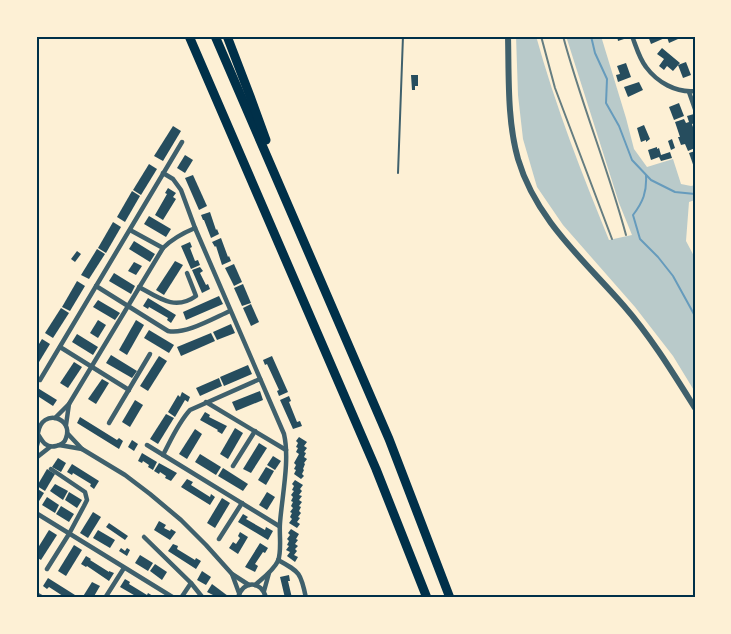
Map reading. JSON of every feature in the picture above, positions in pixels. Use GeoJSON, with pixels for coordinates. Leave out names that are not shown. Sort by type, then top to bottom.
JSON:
{"type":"FeatureCollection","features":[{"type":"Feature","properties":{"kind":"highway"},"geometry":{"type":"LineString","coordinates":[[189,36],[371,458],[427,598]]}},
{"type":"Feature","properties":{"kind":"highway"},"geometry":{"type":"LineString","coordinates":[[215,36],[389,439],[450,598]]}},
{"type":"Feature","properties":{"kind":"highway"},"geometry":{"type":"LineString","coordinates":[[227,36],[265,138],[269,160]]}},
{"type":"Feature","properties":{"kind":"street"},"geometry":{"type":"LineString","coordinates":[[508,36],[515,144],[522,170],[533,196],[553,227],[625,308],[655,346],[695,408]]}},
{"type":"Feature","properties":{"kind":"street"},"geometry":{"type":"LineString","coordinates":[[632,36],[641,58],[653,75],[669,86],[692,91],[695,109]]}},
{"type":"Feature","properties":{"kind":"street"},"geometry":{"type":"LineString","coordinates":[[40,380],[182,142]]}},
{"type":"Feature","properties":{"kind":"street"},"geometry":{"type":"LineString","coordinates":[[163,173],[173,179],[181,190],[195,228],[284,434],[286,450],[278,560],[269,573],[264,591],[266,598]]}},
{"type":"Feature","properties":{"kind":"street"},"geometry":{"type":"LineString","coordinates":[[55,418],[69,404],[163,248],[178,235],[195,228]]}},
{"type":"Feature","properties":{"kind":"street"},"geometry":{"type":"LineString","coordinates":[[130,230],[163,248]]}},
{"type":"Feature","properties":{"kind":"street"},"geometry":{"type":"LineString","coordinates":[[139,287],[160,299],[175,304],[196,296],[187,273]]}},
{"type":"Feature","properties":{"kind":"street"},"geometry":{"type":"LineString","coordinates":[[96,286],[172,332],[182,331],[231,310]]}},
{"type":"Feature","properties":{"kind":"street"},"geometry":{"type":"LineString","coordinates":[[60,347],[129,390]]}},
{"type":"Feature","properties":{"kind":"street"},"geometry":{"type":"LineString","coordinates":[[109,423],[150,354]]}},
{"type":"Feature","properties":{"kind":"street"},"geometry":{"type":"LineString","coordinates":[[163,455],[190,410],[261,379]]}},
{"type":"Feature","properties":{"kind":"street"},"geometry":{"type":"LineString","coordinates":[[206,402],[286,450]]}},
{"type":"Feature","properties":{"kind":"street"},"geometry":{"type":"LineString","coordinates":[[69,404],[66,425],[68,434],[82,449],[125,475],[150,494],[198,537],[232,573],[264,591]]}},
{"type":"Feature","properties":{"kind":"street"},"geometry":{"type":"LineString","coordinates":[[36,419],[55,418],[66,425]]}},
{"type":"Feature","properties":{"kind":"street"},"geometry":{"type":"LineString","coordinates":[[36,449],[41,423],[45,420]]}},
{"type":"Feature","properties":{"kind":"street"},"geometry":{"type":"LineString","coordinates":[[233,466],[255,431]]}},
{"type":"Feature","properties":{"kind":"street"},"geometry":{"type":"LineString","coordinates":[[38,434],[42,442],[50,447]]}},
{"type":"Feature","properties":{"kind":"street"},"geometry":{"type":"LineString","coordinates":[[60,445],[68,434]]}},
{"type":"Feature","properties":{"kind":"street"},"geometry":{"type":"LineString","coordinates":[[36,458],[50,447],[60,445],[82,449]]}},
{"type":"Feature","properties":{"kind":"street"},"geometry":{"type":"LineString","coordinates":[[147,445],[279,526]]}},
{"type":"Feature","properties":{"kind":"street"},"geometry":{"type":"LineString","coordinates":[[47,568],[69,534],[87,496],[85,492],[51,469]]}},
{"type":"Feature","properties":{"kind":"street"},"geometry":{"type":"LineString","coordinates":[[219,539],[242,503]]}},
{"type":"Feature","properties":{"kind":"street"},"geometry":{"type":"LineString","coordinates":[[36,513],[174,598]]}},
{"type":"Feature","properties":{"kind":"street"},"geometry":{"type":"LineString","coordinates":[[144,537],[191,583],[203,598]]}},
{"type":"Feature","properties":{"kind":"street"},"geometry":{"type":"LineString","coordinates":[[278,560],[295,570],[300,576],[306,598]]}},
{"type":"Feature","properties":{"kind":"street"},"geometry":{"type":"LineString","coordinates":[[105,598],[124,568]]}},
{"type":"Feature","properties":{"kind":"street"},"geometry":{"type":"LineString","coordinates":[[232,573],[238,596]]}},
{"type":"Feature","properties":{"kind":"street"},"geometry":{"type":"LineString","coordinates":[[238,596],[243,588],[252,585],[269,573]]}},
{"type":"Feature","properties":{"kind":"street"},"geometry":{"type":"LineString","coordinates":[[181,598],[191,583]]}},
{"type":"Feature","properties":{"kind":"street"},"geometry":{"type":"LineString","coordinates":[[36,594],[43,598]]}},
{"type":"Feature","properties":{"kind":"lane"},"geometry":{"type":"LineString","coordinates":[[398,173],[403,36]]}},
{"type":"Feature","properties":{"kind":"shaded area"},"geometry":{"type":"Polygon","coordinates":[[[516,36],[536,36],[570,139],[609,240],[632,235],[619,203],[566,36],[601,36],[634,149],[647,167],[673,159],[681,184],[695,185],[695,200],[689,202],[686,241],[695,258],[695,392],[673,356],[635,307],[563,225],[537,187],[523,139],[518,95],[516,36]]]}},
{"type":"Feature","properties":{"kind":"building"},"geometry":{"type":"Polygon","coordinates":[[[617,36],[627,36],[627,38],[618,41],[617,36]]]}},
{"type":"Feature","properties":{"kind":"building"},"geometry":{"type":"Polygon","coordinates":[[[648,36],[677,36],[678,39],[669,43],[667,37],[651,44],[648,36]]]}},
{"type":"Feature","properties":{"kind":"building"},"geometry":{"type":"Polygon","coordinates":[[[662,48],[680,63],[673,71],[667,66],[664,70],[659,66],[664,59],[657,54],[662,48]]]}},
{"type":"Feature","properties":{"kind":"building"},"geometry":{"type":"Polygon","coordinates":[[[686,62],[691,75],[683,78],[678,65],[686,62]]]}},
{"type":"Feature","properties":{"kind":"building"},"geometry":{"type":"Polygon","coordinates":[[[626,63],[631,77],[618,82],[616,75],[620,74],[617,66],[626,63]]]}},
{"type":"Feature","properties":{"kind":"building"},"geometry":{"type":"Polygon","coordinates":[[[411,75],[418,75],[418,86],[415,86],[415,90],[412,90],[411,75]]]}},
{"type":"Feature","properties":{"kind":"building"},"geometry":{"type":"Polygon","coordinates":[[[639,82],[643,90],[628,97],[624,87],[639,82]]]}},
{"type":"Feature","properties":{"kind":"building"},"geometry":{"type":"Polygon","coordinates":[[[679,103],[684,116],[674,120],[669,107],[679,103]]]}},
{"type":"Feature","properties":{"kind":"building"},"geometry":{"type":"Polygon","coordinates":[[[694,114],[695,123],[692,124],[695,133],[695,148],[688,151],[685,144],[681,145],[675,122],[684,119],[686,123],[689,122],[687,116],[694,114]]]}},
{"type":"Feature","properties":{"kind":"building"},"geometry":{"type":"Polygon","coordinates":[[[644,125],[650,139],[641,142],[637,128],[644,125]]]}},
{"type":"Feature","properties":{"kind":"building"},"geometry":{"type":"Polygon","coordinates":[[[173,126],[181,131],[163,161],[154,156],[173,126]]]}},
{"type":"Feature","properties":{"kind":"building"},"geometry":{"type":"Polygon","coordinates":[[[672,139],[675,148],[671,150],[668,141],[672,139]]]}},
{"type":"Feature","properties":{"kind":"building"},"geometry":{"type":"Polygon","coordinates":[[[657,147],[661,155],[670,152],[672,158],[661,161],[659,157],[651,160],[648,150],[657,147]]]}},
{"type":"Feature","properties":{"kind":"building"},"geometry":{"type":"Polygon","coordinates":[[[695,151],[695,170],[689,153],[695,151]]]}},
{"type":"Feature","properties":{"kind":"building"},"geometry":{"type":"Polygon","coordinates":[[[185,155],[193,160],[185,173],[177,168],[185,155]]]}},
{"type":"Feature","properties":{"kind":"building"},"geometry":{"type":"Polygon","coordinates":[[[149,164],[157,169],[141,195],[133,190],[149,164]]]}},
{"type":"Feature","properties":{"kind":"building"},"geometry":{"type":"Polygon","coordinates":[[[193,175],[207,206],[199,210],[185,178],[193,175]]]}},
{"type":"Feature","properties":{"kind":"building"},"geometry":{"type":"Polygon","coordinates":[[[168,188],[176,193],[173,197],[176,199],[163,220],[155,215],[168,188]]]}},
{"type":"Feature","properties":{"kind":"building"},"geometry":{"type":"Polygon","coordinates":[[[132,191],[140,196],[125,222],[117,217],[132,191]]]}},
{"type":"Feature","properties":{"kind":"building"},"geometry":{"type":"Polygon","coordinates":[[[210,212],[219,234],[211,238],[201,215],[210,212]]]}},
{"type":"Feature","properties":{"kind":"building"},"geometry":{"type":"Polygon","coordinates":[[[149,216],[171,229],[166,237],[144,224],[149,216]]]}},
{"type":"Feature","properties":{"kind":"building"},"geometry":{"type":"Polygon","coordinates":[[[113,222],[121,227],[106,253],[98,248],[113,222]]]}},
{"type":"Feature","properties":{"kind":"building"},"geometry":{"type":"Polygon","coordinates":[[[221,238],[231,261],[222,265],[216,246],[212,242],[221,238]]]}},
{"type":"Feature","properties":{"kind":"building"},"geometry":{"type":"Polygon","coordinates":[[[134,241],[155,254],[150,262],[129,249],[134,241]]]}},
{"type":"Feature","properties":{"kind":"building"},"geometry":{"type":"Polygon","coordinates":[[[190,242],[195,261],[198,260],[200,265],[191,269],[181,246],[190,242]]]}},
{"type":"Feature","properties":{"kind":"building"},"geometry":{"type":"Polygon","coordinates":[[[97,249],[105,254],[89,279],[81,275],[97,249]]]}},
{"type":"Feature","properties":{"kind":"building"},"geometry":{"type":"Polygon","coordinates":[[[77,251],[81,254],[75,262],[71,259],[77,251]]]}},
{"type":"Feature","properties":{"kind":"building"},"geometry":{"type":"Polygon","coordinates":[[[175,261],[183,265],[164,295],[156,290],[175,261]]]}},
{"type":"Feature","properties":{"kind":"building"},"geometry":{"type":"Polygon","coordinates":[[[134,262],[142,266],[136,275],[128,271],[134,262]]]}},
{"type":"Feature","properties":{"kind":"building"},"geometry":{"type":"Polygon","coordinates":[[[234,264],[242,282],[234,286],[225,268],[234,264]]]}},
{"type":"Feature","properties":{"kind":"building"},"geometry":{"type":"Polygon","coordinates":[[[200,267],[203,271],[200,273],[210,289],[202,293],[192,270],[200,267]]]}},
{"type":"Feature","properties":{"kind":"building"},"geometry":{"type":"Polygon","coordinates":[[[114,273],[135,286],[131,294],[109,281],[114,273]]]}},
{"type":"Feature","properties":{"kind":"building"},"geometry":{"type":"Polygon","coordinates":[[[77,281],[85,286],[70,311],[62,307],[77,281]]]}},
{"type":"Feature","properties":{"kind":"building"},"geometry":{"type":"Polygon","coordinates":[[[243,284],[251,303],[242,306],[234,288],[243,284]]]}},
{"type":"Feature","properties":{"kind":"building"},"geometry":{"type":"Polygon","coordinates":[[[219,296],[223,304],[186,320],[183,312],[219,296]]]}},
{"type":"Feature","properties":{"kind":"building"},"geometry":{"type":"Polygon","coordinates":[[[148,298],[176,315],[171,323],[167,320],[168,318],[143,306],[148,298]]]}},
{"type":"Feature","properties":{"kind":"building"},"geometry":{"type":"Polygon","coordinates":[[[98,300],[120,313],[115,320],[93,307],[98,300]]]}},
{"type":"Feature","properties":{"kind":"building"},"geometry":{"type":"Polygon","coordinates":[[[251,304],[259,322],[251,326],[243,308],[251,304]]]}},
{"type":"Feature","properties":{"kind":"building"},"geometry":{"type":"Polygon","coordinates":[[[61,308],[69,313],[53,338],[45,333],[61,308]]]}},
{"type":"Feature","properties":{"kind":"building"},"geometry":{"type":"Polygon","coordinates":[[[98,320],[106,325],[98,338],[90,333],[98,320]]]}},
{"type":"Feature","properties":{"kind":"building"},"geometry":{"type":"Polygon","coordinates":[[[136,320],[144,325],[127,355],[119,350],[136,320]]]}},
{"type":"Feature","properties":{"kind":"building"},"geometry":{"type":"Polygon","coordinates":[[[231,324],[235,333],[217,340],[213,332],[231,324]]]}},
{"type":"Feature","properties":{"kind":"building"},"geometry":{"type":"Polygon","coordinates":[[[149,330],[174,345],[169,353],[144,338],[149,330]]]}},
{"type":"Feature","properties":{"kind":"building"},"geometry":{"type":"Polygon","coordinates":[[[211,333],[215,341],[181,356],[177,347],[211,333]]]}},
{"type":"Feature","properties":{"kind":"building"},"geometry":{"type":"Polygon","coordinates":[[[77,334],[98,347],[93,355],[72,342],[77,334]]]}},
{"type":"Feature","properties":{"kind":"building"},"geometry":{"type":"Polygon","coordinates":[[[42,339],[50,344],[36,367],[36,349],[42,339]]]}},
{"type":"Feature","properties":{"kind":"building"},"geometry":{"type":"Polygon","coordinates":[[[111,355],[137,371],[132,378],[106,363],[111,355]]]}},
{"type":"Feature","properties":{"kind":"building"},"geometry":{"type":"Polygon","coordinates":[[[159,356],[167,361],[148,391],[140,386],[159,356]]]}},
{"type":"Feature","properties":{"kind":"building"},"geometry":{"type":"Polygon","coordinates":[[[272,356],[288,392],[279,396],[277,391],[279,390],[263,360],[272,356]]]}},
{"type":"Feature","properties":{"kind":"building"},"geometry":{"type":"Polygon","coordinates":[[[74,362],[82,367],[68,388],[60,383],[74,362]]]}},
{"type":"Feature","properties":{"kind":"building"},"geometry":{"type":"Polygon","coordinates":[[[248,365],[252,374],[224,386],[220,377],[248,365]]]}},
{"type":"Feature","properties":{"kind":"building"},"geometry":{"type":"Polygon","coordinates":[[[219,378],[222,386],[200,396],[196,388],[219,378]]]}},
{"type":"Feature","properties":{"kind":"building"},"geometry":{"type":"Polygon","coordinates":[[[102,379],[109,383],[96,404],[88,399],[102,379]]]}},
{"type":"Feature","properties":{"kind":"building"},"geometry":{"type":"Polygon","coordinates":[[[36,387],[57,400],[53,406],[36,395],[36,387]]]}},
{"type":"Feature","properties":{"kind":"building"},"geometry":{"type":"Polygon","coordinates":[[[260,391],[263,400],[236,411],[232,402],[260,391]]]}},
{"type":"Feature","properties":{"kind":"building"},"geometry":{"type":"Polygon","coordinates":[[[182,392],[190,397],[188,402],[185,400],[175,417],[168,412],[182,392]]]}},
{"type":"Feature","properties":{"kind":"building"},"geometry":{"type":"Polygon","coordinates":[[[289,396],[297,422],[300,421],[302,426],[293,429],[280,400],[289,396]]]}},
{"type":"Feature","properties":{"kind":"building"},"geometry":{"type":"Polygon","coordinates":[[[135,400],[143,405],[130,427],[122,422],[135,400]]]}},
{"type":"Feature","properties":{"kind":"building"},"geometry":{"type":"Polygon","coordinates":[[[205,412],[210,415],[209,417],[227,426],[222,434],[200,420],[205,412]]]}},
{"type":"Feature","properties":{"kind":"building"},"geometry":{"type":"Polygon","coordinates":[[[166,414],[174,418],[158,444],[150,439],[166,414]]]}},
{"type":"Feature","properties":{"kind":"building"},"geometry":{"type":"Polygon","coordinates":[[[80,417],[117,440],[119,438],[123,441],[119,449],[77,423],[80,417]]]}},
{"type":"Feature","properties":{"kind":"building"},"geometry":{"type":"Polygon","coordinates":[[[235,428],[243,433],[228,459],[220,454],[235,428]]]}},
{"type":"Feature","properties":{"kind":"building"},"geometry":{"type":"Polygon","coordinates":[[[195,429],[202,434],[187,459],[179,454],[195,429]]]}},
{"type":"Feature","properties":{"kind":"building"},"geometry":{"type":"Polygon","coordinates":[[[299,437],[307,442],[304,446],[307,448],[304,457],[307,459],[302,474],[304,476],[301,479],[294,474],[296,465],[294,463],[299,454],[296,452],[298,443],[296,441],[299,437]]]}},
{"type":"Feature","properties":{"kind":"building"},"geometry":{"type":"Polygon","coordinates":[[[132,440],[138,444],[134,451],[128,447],[132,440]]]}},
{"type":"Feature","properties":{"kind":"building"},"geometry":{"type":"Polygon","coordinates":[[[259,443],[267,448],[251,473],[243,469],[259,443]]]}},
{"type":"Feature","properties":{"kind":"building"},"geometry":{"type":"Polygon","coordinates":[[[142,453],[157,462],[153,470],[143,461],[142,463],[138,461],[142,453]]]}},
{"type":"Feature","properties":{"kind":"building"},"geometry":{"type":"Polygon","coordinates":[[[200,454],[221,467],[216,475],[195,462],[200,454]]]}},
{"type":"Feature","properties":{"kind":"building"},"geometry":{"type":"Polygon","coordinates":[[[273,456],[281,461],[275,470],[267,465],[273,456]]]}},
{"type":"Feature","properties":{"kind":"building"},"geometry":{"type":"Polygon","coordinates":[[[58,458],[66,463],[61,472],[52,467],[58,458]]]}},
{"type":"Feature","properties":{"kind":"building"},"geometry":{"type":"Polygon","coordinates":[[[159,463],[177,473],[171,481],[160,472],[159,474],[154,471],[159,463]]]}},
{"type":"Feature","properties":{"kind":"building"},"geometry":{"type":"Polygon","coordinates":[[[72,464],[99,481],[94,489],[90,486],[91,484],[67,472],[72,464]]]}},
{"type":"Feature","properties":{"kind":"building"},"geometry":{"type":"Polygon","coordinates":[[[266,467],[274,471],[266,485],[258,480],[266,467]]]}},
{"type":"Feature","properties":{"kind":"building"},"geometry":{"type":"Polygon","coordinates":[[[223,468],[248,484],[243,491],[218,476],[223,468]]]}},
{"type":"Feature","properties":{"kind":"building"},"geometry":{"type":"Polygon","coordinates":[[[47,469],[55,474],[45,491],[37,486],[47,469]]]}},
{"type":"Feature","properties":{"kind":"building"},"geometry":{"type":"Polygon","coordinates":[[[187,479],[193,482],[191,485],[210,497],[211,494],[215,497],[210,505],[181,487],[187,479]]]}},
{"type":"Feature","properties":{"kind":"building"},"geometry":{"type":"Polygon","coordinates":[[[295,480],[303,485],[299,495],[302,496],[299,500],[302,502],[299,506],[301,513],[298,517],[300,518],[297,522],[300,524],[297,528],[289,523],[292,519],[290,512],[293,508],[291,495],[294,486],[292,484],[295,480]]]}},
{"type":"Feature","properties":{"kind":"building"},"geometry":{"type":"Polygon","coordinates":[[[55,484],[68,491],[63,500],[50,491],[55,484]]]}},
{"type":"Feature","properties":{"kind":"building"},"geometry":{"type":"Polygon","coordinates":[[[36,488],[44,493],[36,506],[36,488]]]}},
{"type":"Feature","properties":{"kind":"building"},"geometry":{"type":"Polygon","coordinates":[[[69,492],[82,500],[77,508],[65,500],[69,492]]]}},
{"type":"Feature","properties":{"kind":"building"},"geometry":{"type":"Polygon","coordinates":[[[267,492],[275,497],[267,510],[259,505],[267,492]]]}},
{"type":"Feature","properties":{"kind":"building"},"geometry":{"type":"Polygon","coordinates":[[[47,497],[59,505],[55,513],[42,505],[47,497]]]}},
{"type":"Feature","properties":{"kind":"building"},"geometry":{"type":"Polygon","coordinates":[[[222,498],[230,503],[215,528],[207,523],[222,498]]]}},
{"type":"Feature","properties":{"kind":"building"},"geometry":{"type":"Polygon","coordinates":[[[61,506],[74,514],[69,522],[56,514],[61,506]]]}},
{"type":"Feature","properties":{"kind":"building"},"geometry":{"type":"Polygon","coordinates":[[[93,512],[101,517],[88,538],[80,533],[93,512]]]}},
{"type":"Feature","properties":{"kind":"building"},"geometry":{"type":"Polygon","coordinates":[[[243,514],[248,517],[246,519],[265,530],[266,527],[273,531],[268,540],[238,522],[243,514]]]}},
{"type":"Feature","properties":{"kind":"building"},"geometry":{"type":"Polygon","coordinates":[[[159,521],[166,525],[164,528],[176,532],[170,540],[154,530],[159,521]]]}},
{"type":"Feature","properties":{"kind":"building"},"geometry":{"type":"Polygon","coordinates":[[[109,523],[128,536],[125,540],[106,527],[109,523]]]}},
{"type":"Feature","properties":{"kind":"building"},"geometry":{"type":"Polygon","coordinates":[[[291,529],[299,534],[295,544],[298,546],[294,555],[298,557],[295,562],[287,556],[290,552],[286,550],[289,546],[287,545],[290,535],[288,533],[291,529]]]}},
{"type":"Feature","properties":{"kind":"building"},"geometry":{"type":"Polygon","coordinates":[[[49,530],[57,535],[41,560],[36,557],[36,551],[49,530]]]}},
{"type":"Feature","properties":{"kind":"building"},"geometry":{"type":"Polygon","coordinates":[[[98,530],[115,540],[110,548],[93,538],[98,530]]]}},
{"type":"Feature","properties":{"kind":"building"},"geometry":{"type":"Polygon","coordinates":[[[240,532],[248,537],[238,554],[229,548],[233,542],[236,544],[240,538],[238,536],[240,532]]]}},
{"type":"Feature","properties":{"kind":"building"},"geometry":{"type":"Polygon","coordinates":[[[260,543],[268,548],[255,564],[258,566],[255,572],[245,567],[260,543]]]}},
{"type":"Feature","properties":{"kind":"building"},"geometry":{"type":"Polygon","coordinates":[[[173,544],[195,560],[196,558],[201,561],[196,569],[168,551],[173,544]]]}},
{"type":"Feature","properties":{"kind":"building"},"geometry":{"type":"Polygon","coordinates":[[[74,545],[82,550],[66,576],[58,571],[74,545]]]}},
{"type":"Feature","properties":{"kind":"building"},"geometry":{"type":"Polygon","coordinates":[[[121,548],[125,551],[127,548],[130,550],[127,556],[119,551],[121,548]]]}},
{"type":"Feature","properties":{"kind":"building"},"geometry":{"type":"Polygon","coordinates":[[[140,555],[153,563],[148,571],[135,563],[140,555]]]}},
{"type":"Feature","properties":{"kind":"building"},"geometry":{"type":"Polygon","coordinates":[[[86,556],[114,573],[109,581],[81,564],[86,556]]]}},
{"type":"Feature","properties":{"kind":"building"},"geometry":{"type":"Polygon","coordinates":[[[155,564],[167,572],[162,580],[150,571],[155,564]]]}},
{"type":"Feature","properties":{"kind":"building"},"geometry":{"type":"Polygon","coordinates":[[[202,571],[211,577],[206,585],[197,580],[202,571]]]}},
{"type":"Feature","properties":{"kind":"building"},"geometry":{"type":"Polygon","coordinates":[[[289,575],[292,598],[285,598],[280,577],[289,575]]]}},
{"type":"Feature","properties":{"kind":"building"},"geometry":{"type":"Polygon","coordinates":[[[48,578],[75,595],[73,598],[66,598],[49,587],[47,589],[43,586],[48,578]]]}},
{"type":"Feature","properties":{"kind":"building"},"geometry":{"type":"Polygon","coordinates":[[[125,579],[147,595],[148,593],[153,596],[139,598],[120,587],[125,579]]]}},
{"type":"Feature","properties":{"kind":"building"},"geometry":{"type":"Polygon","coordinates":[[[92,582],[100,586],[93,598],[82,598],[92,582]]]}},
{"type":"Feature","properties":{"kind":"building"},"geometry":{"type":"Polygon","coordinates":[[[212,584],[228,596],[227,598],[219,598],[207,592],[212,584]]]}},
{"type":"Feature","properties":{"kind":"waterway"},"geometry":{"type":"LineString","coordinates":[[591,36],[595,53],[607,79],[606,103],[619,126],[632,160],[651,180],[675,192],[695,194]]}},
{"type":"Feature","properties":{"kind":"waterway"},"geometry":{"type":"LineString","coordinates":[[646,175],[644,196],[633,215],[640,239],[673,276],[695,316]]}},
{"type":"Feature","properties":{"kind":"railway"},"geometry":{"type":"LineString","coordinates":[[541,36],[555,88],[612,239]]}},
{"type":"Feature","properties":{"kind":"railway"},"geometry":{"type":"LineString","coordinates":[[563,36],[626,235]]}}]}
